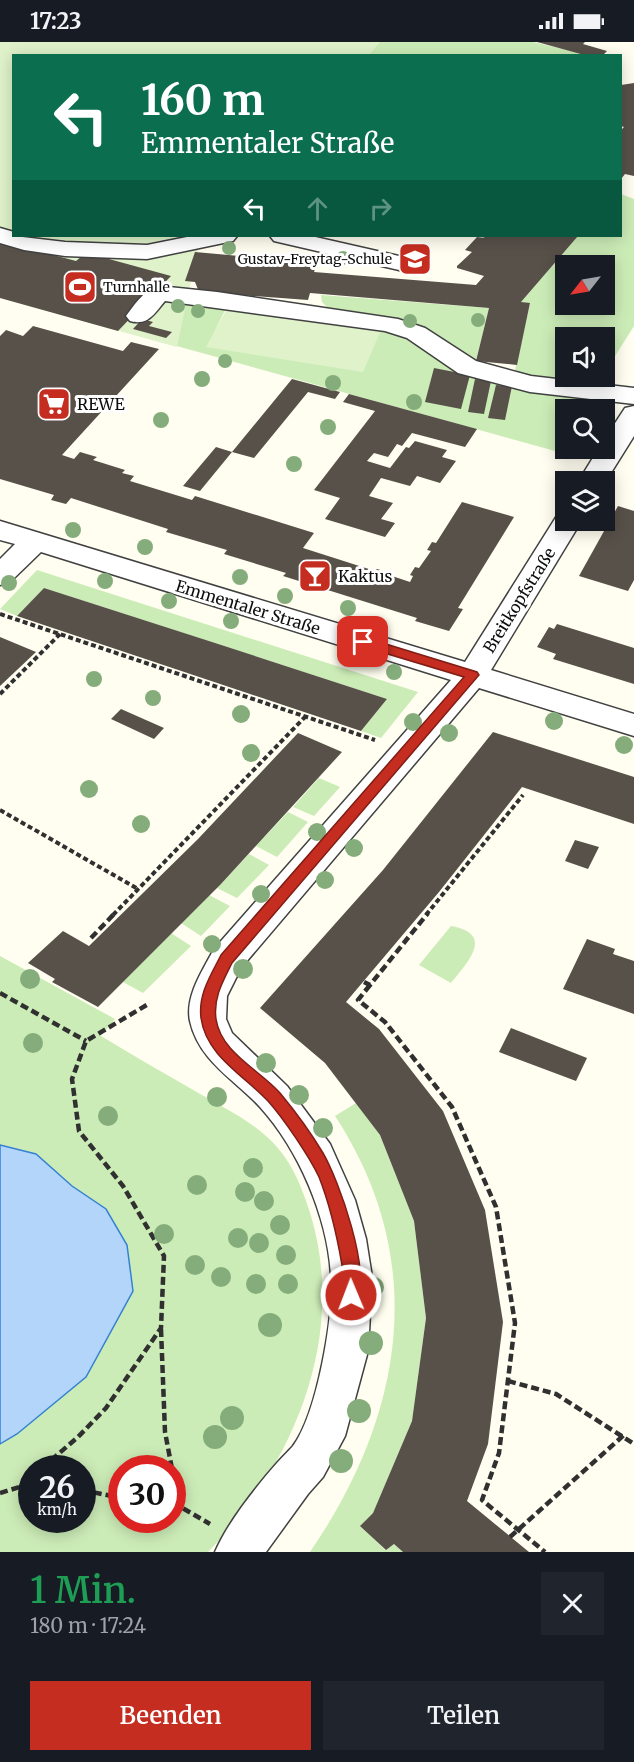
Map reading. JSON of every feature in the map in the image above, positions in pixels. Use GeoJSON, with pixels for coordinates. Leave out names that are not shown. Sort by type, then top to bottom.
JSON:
{"type":"FeatureCollection","features":[{"type":"Feature","properties":{"kind":"street"},"geometry":{"type":"LineString","coordinates":[[0,235],[24,243],[65,249],[147,252],[220,237]]}},
{"type":"Feature","properties":{"kind":"street"},"geometry":{"type":"LineString","coordinates":[[286,237],[412,267]]}},
{"type":"Feature","properties":{"kind":"street"},"geometry":{"type":"LineString","coordinates":[[139,316],[159,293],[217,299],[389,324],[416,333],[467,367],[530,384],[634,396]]}},
{"type":"Feature","properties":{"kind":"street"},"geometry":{"type":"LineString","coordinates":[[599,471],[634,414]]}},
{"type":"Feature","properties":{"kind":"street","name":"Emmentaler Straße"},"geometry":{"type":"LineString","coordinates":[[0,530],[634,725]]}},
{"type":"Feature","properties":{"kind":"street","name":"Breitkopfstraße"},"geometry":{"type":"LineString","coordinates":[[241,1551],[292,1479],[308,1462],[322,1436],[347,1351],[352,1277],[346,1239],[327,1177],[316,1156],[274,1097],[216,1041],[208,1019],[210,990],[227,959],[473,675],[561,531]]}},
{"type":"Feature","properties":{"kind":"street"},"geometry":{"type":"LineString","coordinates":[[0,575],[35,542]]}},
{"type":"Feature","properties":{"kind":"path"},"geometry":{"type":"LineString","coordinates":[[0,614],[382,743]]}},
{"type":"Feature","properties":{"kind":"path"},"geometry":{"type":"LineString","coordinates":[[0,694],[60,634]]}},
{"type":"Feature","properties":{"kind":"path"},"geometry":{"type":"LineString","coordinates":[[91,938],[305,717]]}},
{"type":"Feature","properties":{"kind":"path"},"geometry":{"type":"LineString","coordinates":[[523,795],[358,1000],[384,1022],[452,1107],[496,1207],[515,1323],[499,1453],[482,1500],[545,1552]]}},
{"type":"Feature","properties":{"kind":"path"},"geometry":{"type":"LineString","coordinates":[[0,810],[138,889]]}},
{"type":"Feature","properties":{"kind":"path"},"geometry":{"type":"LineString","coordinates":[[364,982],[370,985]]}},
{"type":"Feature","properties":{"kind":"path"},"geometry":{"type":"LineString","coordinates":[[0,993],[86,1041]]}},
{"type":"Feature","properties":{"kind":"path"},"geometry":{"type":"LineString","coordinates":[[150,1003],[86,1041],[72,1079],[79,1131],[123,1186],[164,1256],[161,1329],[163,1395],[169,1455]]}},
{"type":"Feature","properties":{"kind":"path"},"geometry":{"type":"LineString","coordinates":[[57,1455],[106,1408],[161,1329]]}},
{"type":"Feature","properties":{"kind":"path"},"geometry":{"type":"LineString","coordinates":[[508,1381],[556,1394],[624,1435],[634,1444]]}},
{"type":"Feature","properties":{"kind":"path"},"geometry":{"type":"LineString","coordinates":[[510,1536],[624,1435]]}},
{"type":"Feature","properties":{"kind":"path"},"geometry":{"type":"LineString","coordinates":[[0,1493],[18,1488]]}},
{"type":"Feature","properties":{"kind":"green space"},"geometry":{"type":"Polygon","coordinates":[[[0,42],[380,42],[370,54],[12,54],[12,237],[210,237],[197,252],[177,347],[0,298],[0,42]]]}},
{"type":"Feature","properties":{"kind":"green space"},"geometry":{"type":"Polygon","coordinates":[[[369,42],[533,42],[584,54],[360,54],[369,42]]]}},
{"type":"Feature","properties":{"kind":"green space"},"geometry":{"type":"Polygon","coordinates":[[[622,194],[634,199],[634,326],[615,356],[615,327],[555,327],[555,382],[542,381],[515,370],[530,304],[521,302],[555,263],[555,315],[615,315],[615,255],[562,255],[577,237],[622,237],[622,194]]]}},
{"type":"Feature","properties":{"kind":"green space"},"geometry":{"type":"Polygon","coordinates":[[[321,295],[489,308],[476,361],[467,362],[423,332],[328,308],[322,302],[321,295]]]}},
{"type":"Feature","properties":{"kind":"green space"},"geometry":{"type":"Polygon","coordinates":[[[157,300],[228,304],[207,347],[382,328],[397,331],[460,371],[590,396],[588,399],[555,399],[555,451],[119,330],[157,300]]]}},
{"type":"Feature","properties":{"kind":"green space"},"geometry":{"type":"Polygon","coordinates":[[[229,305],[382,328],[363,372],[206,347],[229,305]]]}},
{"type":"Feature","properties":{"kind":"green space"},"geometry":{"type":"Polygon","coordinates":[[[37,570],[418,692],[381,738],[361,731],[387,699],[44,588],[17,616],[0,609],[37,570]]]}},
{"type":"Feature","properties":{"kind":"green space"},"geometry":{"type":"Polygon","coordinates":[[[319,778],[340,787],[314,816],[293,807],[319,778]]]}},
{"type":"Feature","properties":{"kind":"green space"},"geometry":{"type":"Polygon","coordinates":[[[288,812],[308,822],[277,857],[256,846],[288,812]]]}},
{"type":"Feature","properties":{"kind":"green space"},"geometry":{"type":"Polygon","coordinates":[[[249,854],[269,865],[237,898],[217,888],[249,854]]]}},
{"type":"Feature","properties":{"kind":"green space"},"geometry":{"type":"Polygon","coordinates":[[[209,895],[230,906],[201,936],[181,923],[209,895]]]}},
{"type":"Feature","properties":{"kind":"green space"},"geometry":{"type":"Polygon","coordinates":[[[451,926],[465,930],[472,935],[475,942],[470,958],[451,983],[419,965],[451,926]]]}},
{"type":"Feature","properties":{"kind":"green space"},"geometry":{"type":"Polygon","coordinates":[[[171,933],[191,946],[143,993],[123,982],[171,933]]]}},
{"type":"Feature","properties":{"kind":"green space"},"geometry":{"type":"Polygon","coordinates":[[[0,956],[115,1019],[101,1036],[239,1116],[259,1130],[283,1154],[302,1189],[311,1216],[320,1262],[322,1307],[317,1353],[305,1397],[288,1439],[265,1480],[239,1518],[208,1552],[0,1552],[0,956]]]}},
{"type":"Feature","properties":{"kind":"green space"},"geometry":{"type":"Polygon","coordinates":[[[356,1103],[380,1135],[414,1221],[426,1318],[412,1421],[373,1513],[361,1525],[385,1550],[394,1544],[403,1552],[310,1552],[342,1500],[367,1446],[384,1392],[393,1337],[394,1282],[384,1226],[365,1171],[335,1116],[356,1103]]]}},
{"type":"Feature","properties":{"kind":"water"},"geometry":{"type":"Polygon","coordinates":[[[0,1145],[36,1154],[72,1186],[106,1209],[127,1245],[133,1291],[86,1377],[17,1434],[0,1444],[0,1145]]]}},
{"type":"Feature","properties":{"kind":"building"},"geometry":{"type":"Polygon","coordinates":[[[537,42],[585,42],[583,44],[607,51],[604,54],[581,54],[537,42]]]}},
{"type":"Feature","properties":{"kind":"building"},"geometry":{"type":"Polygon","coordinates":[[[634,83],[634,176],[625,174],[622,178],[622,129],[624,127],[622,126],[622,85],[634,83]]]}},
{"type":"Feature","properties":{"kind":"building"},"geometry":{"type":"Polygon","coordinates":[[[477,237],[577,237],[562,255],[555,255],[555,263],[521,302],[530,303],[517,365],[476,361],[489,308],[310,293],[308,300],[199,292],[195,282],[185,281],[195,252],[317,263],[314,272],[476,285],[484,276],[457,268],[457,266],[472,252],[465,250],[477,237]]]}},
{"type":"Feature","properties":{"kind":"building","name":"Turnhalle"},"geometry":{"type":"Polygon","coordinates":[[[0,241],[76,261],[82,256],[98,256],[171,276],[118,331],[0,298],[0,241]]]}},
{"type":"Feature","properties":{"kind":"building"},"geometry":{"type":"Polygon","coordinates":[[[142,319],[153,322],[149,326],[172,332],[166,338],[133,329],[142,319]]]}},
{"type":"Feature","properties":{"kind":"building"},"geometry":{"type":"Polygon","coordinates":[[[33,326],[123,351],[131,342],[159,349],[62,455],[74,459],[80,452],[97,457],[93,460],[125,470],[122,473],[134,476],[130,481],[192,500],[195,496],[314,533],[303,548],[375,571],[377,569],[390,573],[389,575],[410,582],[413,576],[410,575],[415,567],[419,568],[431,551],[427,550],[432,542],[436,543],[462,502],[514,517],[458,608],[463,609],[449,631],[415,621],[417,618],[283,576],[286,573],[224,554],[227,550],[166,532],[168,529],[71,498],[66,504],[51,500],[54,495],[0,479],[0,336],[6,330],[23,336],[33,326]]]}},
{"type":"Feature","properties":{"kind":"building"},"geometry":{"type":"Polygon","coordinates":[[[434,368],[470,375],[461,409],[425,402],[434,368]]]}},
{"type":"Feature","properties":{"kind":"building"},"geometry":{"type":"Polygon","coordinates":[[[292,379],[340,392],[335,399],[308,392],[254,458],[232,452],[292,379]]]}},
{"type":"Feature","properties":{"kind":"building"},"geometry":{"type":"Polygon","coordinates":[[[475,379],[491,381],[484,414],[468,412],[475,379]]]}},
{"type":"Feature","properties":{"kind":"building"},"geometry":{"type":"Polygon","coordinates":[[[496,385],[512,386],[505,420],[488,418],[496,385]]]}},
{"type":"Feature","properties":{"kind":"building"},"geometry":{"type":"Polygon","coordinates":[[[349,394],[477,429],[465,447],[412,433],[402,446],[397,444],[388,457],[374,453],[367,461],[390,468],[406,447],[409,448],[415,441],[447,450],[442,457],[456,461],[440,483],[417,476],[410,486],[381,478],[369,496],[393,503],[381,519],[395,523],[385,537],[325,519],[340,498],[314,490],[375,411],[343,402],[349,394]]]}},
{"type":"Feature","properties":{"kind":"building"},"geometry":{"type":"Polygon","coordinates":[[[216,447],[232,452],[200,491],[183,486],[216,447]]]}},
{"type":"Feature","properties":{"kind":"building"},"geometry":{"type":"Polygon","coordinates":[[[618,506],[634,511],[634,580],[628,591],[579,576],[604,531],[615,531],[615,511],[618,506]]]}},
{"type":"Feature","properties":{"kind":"building"},"geometry":{"type":"Polygon","coordinates":[[[44,588],[387,699],[361,731],[17,616],[44,588]]]}},
{"type":"Feature","properties":{"kind":"building"},"geometry":{"type":"Polygon","coordinates":[[[557,624],[634,648],[634,684],[553,659],[556,654],[537,647],[549,627],[554,629],[557,624]]]}},
{"type":"Feature","properties":{"kind":"building"},"geometry":{"type":"Polygon","coordinates":[[[0,637],[36,652],[0,686],[0,637]]]}},
{"type":"Feature","properties":{"kind":"building"},"geometry":{"type":"Polygon","coordinates":[[[121,709],[164,728],[154,739],[111,719],[121,709]]]}},
{"type":"Feature","properties":{"kind":"building"},"geometry":{"type":"Polygon","coordinates":[[[493,732],[634,777],[634,824],[522,787],[439,892],[346,1002],[379,1029],[443,1111],[485,1210],[503,1322],[488,1444],[467,1501],[529,1552],[403,1552],[394,1544],[386,1550],[360,1526],[373,1513],[412,1421],[426,1318],[414,1221],[380,1135],[325,1063],[260,1008],[383,870],[493,732]]]}},
{"type":"Feature","properties":{"kind":"building"},"geometry":{"type":"Polygon","coordinates":[[[298,733],[342,752],[221,884],[98,1007],[52,982],[55,979],[28,963],[63,931],[89,946],[198,839],[298,733]]]}},
{"type":"Feature","properties":{"kind":"building"},"geometry":{"type":"Polygon","coordinates":[[[575,840],[599,847],[588,869],[565,861],[575,840]]]}},
{"type":"Feature","properties":{"kind":"building"},"geometry":{"type":"Polygon","coordinates":[[[587,939],[615,949],[613,954],[634,961],[634,1014],[563,989],[587,939]]]}},
{"type":"Feature","properties":{"kind":"building"},"geometry":{"type":"Polygon","coordinates":[[[511,1028],[587,1058],[576,1081],[499,1052],[511,1028]]]}},
{"type":"Feature","properties":{"kind":"place","name":"Gustav-Freytag-Schule"},"geometry":{"type":"Point","coordinates":[415,259]}},
{"type":"Feature","properties":{"kind":"place","name":"Turnhalle"},"geometry":{"type":"Point","coordinates":[80,287]}},
{"type":"Feature","properties":{"kind":"place","name":"REWE"},"geometry":{"type":"Point","coordinates":[54,404]}},
{"type":"Feature","properties":{"kind":"place","name":"Kaktus"},"geometry":{"type":"Point","coordinates":[315,576]}},
{"type":"Feature","properties":{"kind":"route"},"geometry":{"type":"LineString","coordinates":[[351,1295],[352,1277],[346,1239],[327,1177],[316,1156],[274,1097],[216,1041],[208,1019],[208,1004],[210,990],[227,959],[473,675],[363,642]]}}]}
